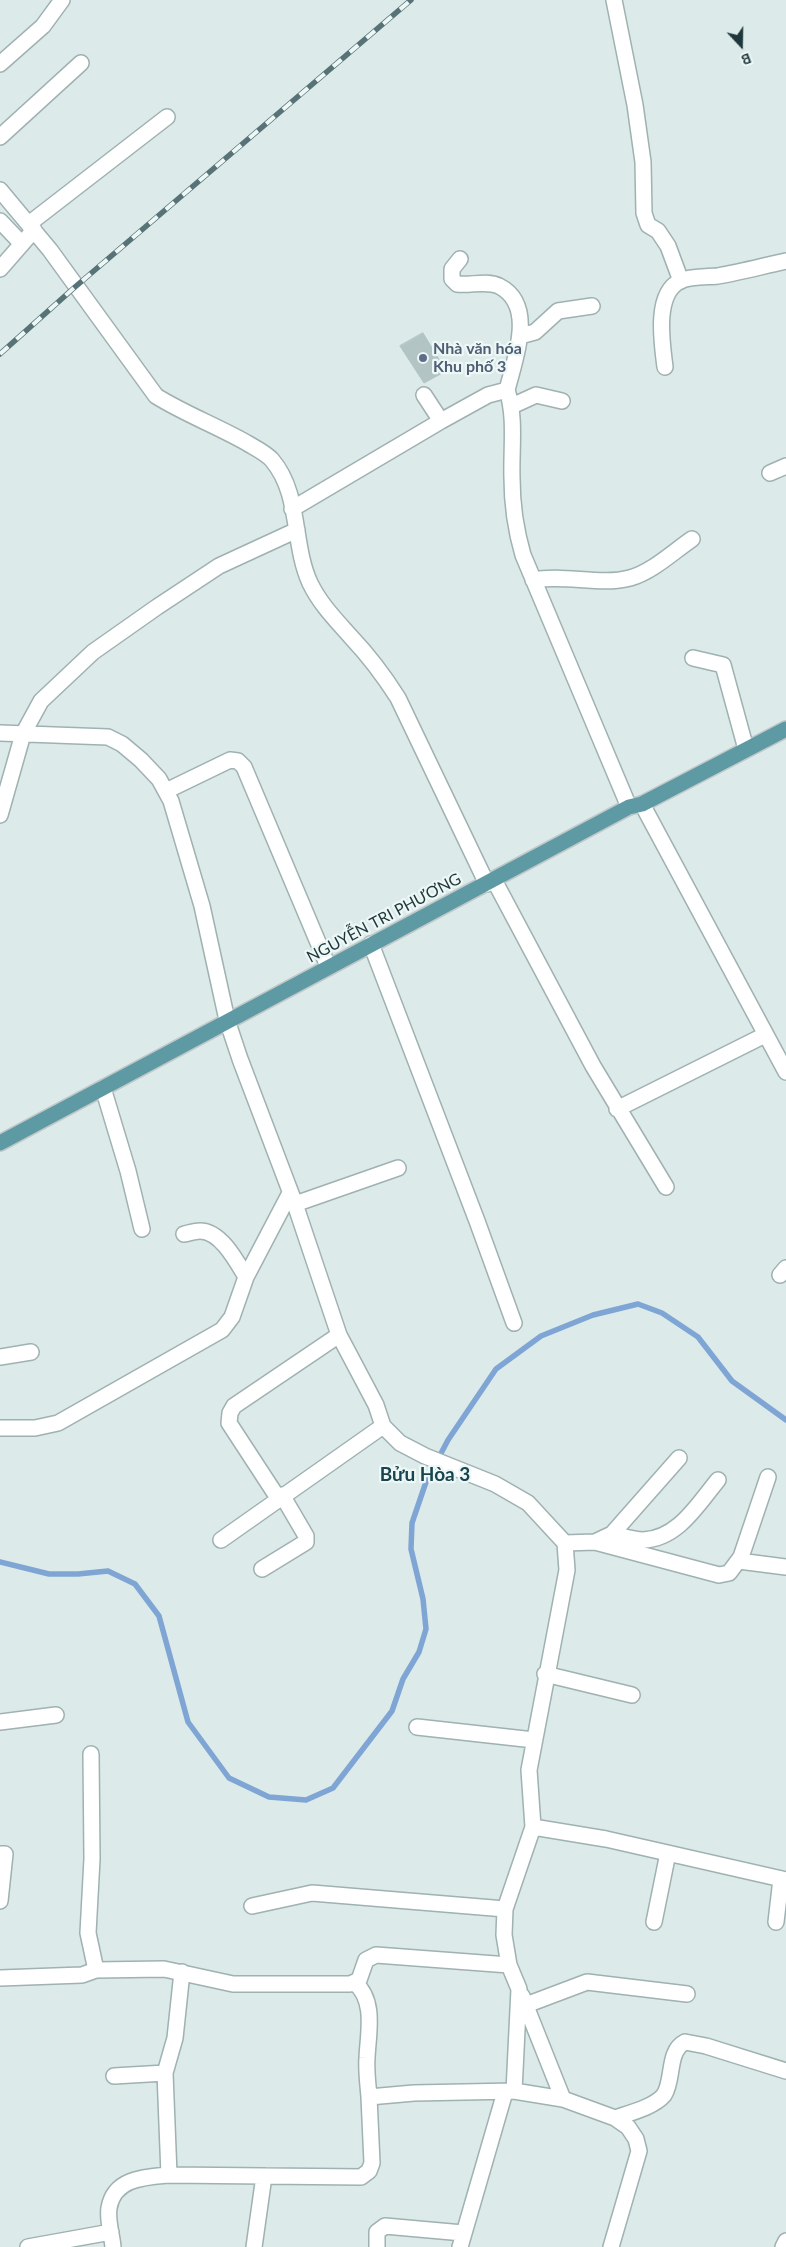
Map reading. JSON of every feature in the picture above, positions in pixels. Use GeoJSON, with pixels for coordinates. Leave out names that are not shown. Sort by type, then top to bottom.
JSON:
{"type":"FeatureCollection","features":[{"type":"Feature","properties":{"kind":"main road","name":"NGUYỄN TRI PHƯƠNG"},"geometry":{"type":"LineString","coordinates":[[0,1143],[328,966],[635,805],[786,729]]}},
{"type":"Feature","properties":{"kind":"street"},"geometry":{"type":"LineString","coordinates":[[0,64],[43,26],[62,0]]}},
{"type":"Feature","properties":{"kind":"street"},"geometry":{"type":"LineString","coordinates":[[614,0],[636,106],[643,162],[644,213],[648,224],[658,231],[668,246],[681,281]]}},
{"type":"Feature","properties":{"kind":"street"},"geometry":{"type":"LineString","coordinates":[[0,137],[81,63]]}},
{"type":"Feature","properties":{"kind":"street"},"geometry":{"type":"LineString","coordinates":[[0,269],[22,244],[32,226],[167,117]]}},
{"type":"Feature","properties":{"kind":"street"},"geometry":{"type":"LineString","coordinates":[[0,190],[32,226],[156,396],[178,410],[234,436],[272,459],[287,481],[301,553],[316,593],[336,622],[384,675],[398,698],[490,882],[617,1109],[666,1187]]}},
{"type":"Feature","properties":{"kind":"street"},"geometry":{"type":"LineString","coordinates":[[0,221],[22,244]]}},
{"type":"Feature","properties":{"kind":"street"},"geometry":{"type":"LineString","coordinates":[[460,259],[452,268],[452,278],[457,284],[482,283],[499,286],[513,299],[519,314],[520,336],[507,390],[512,406],[512,480],[518,538],[533,580],[635,805],[786,1072]]}},
{"type":"Feature","properties":{"kind":"street"},"geometry":{"type":"LineString","coordinates":[[666,367],[661,340],[663,302],[671,289],[681,281],[786,261]]}},
{"type":"Feature","properties":{"kind":"street"},"geometry":{"type":"LineString","coordinates":[[520,336],[535,332],[558,311],[592,306]]}},
{"type":"Feature","properties":{"kind":"street"},"geometry":{"type":"LineString","coordinates":[[292,509],[441,421],[488,395],[507,390]]}},
{"type":"Feature","properties":{"kind":"street"},"geometry":{"type":"LineString","coordinates":[[424,395],[441,421]]}},
{"type":"Feature","properties":{"kind":"street"},"geometry":{"type":"LineString","coordinates":[[512,406],[536,395],[562,401]]}},
{"type":"Feature","properties":{"kind":"street"},"geometry":{"type":"LineString","coordinates":[[770,472],[786,466]]}},
{"type":"Feature","properties":{"kind":"street"},"geometry":{"type":"LineString","coordinates":[[0,815],[23,734],[41,701],[93,652],[219,566],[297,530]]}},
{"type":"Feature","properties":{"kind":"street"},"geometry":{"type":"LineString","coordinates":[[533,580],[547,577],[629,579],[646,570],[692,539]]}},
{"type":"Feature","properties":{"kind":"street"},"geometry":{"type":"LineString","coordinates":[[693,658],[723,665],[746,749]]}},
{"type":"Feature","properties":{"kind":"street"},"geometry":{"type":"LineString","coordinates":[[0,732],[108,737],[122,744],[159,779],[179,822],[202,906],[227,1020],[293,1198],[339,1335],[376,1406],[383,1426],[400,1443],[425,1456],[495,1484],[528,1503],[565,1543],[567,1570],[545,1674],[529,1770],[533,1827],[505,1909],[504,1936],[509,1965],[563,2099]]}},
{"type":"Feature","properties":{"kind":"street"},"geometry":{"type":"LineString","coordinates":[[166,791],[230,760],[238,761],[244,767],[328,966]]}},
{"type":"Feature","properties":{"kind":"street"},"geometry":{"type":"LineString","coordinates":[[371,944],[514,1323]]}},
{"type":"Feature","properties":{"kind":"street"},"geometry":{"type":"LineString","coordinates":[[617,1109],[765,1035]]}},
{"type":"Feature","properties":{"kind":"street"},"geometry":{"type":"LineString","coordinates":[[103,1088],[128,1170],[142,1229]]}},
{"type":"Feature","properties":{"kind":"street"},"geometry":{"type":"LineString","coordinates":[[0,1428],[35,1428],[58,1423],[222,1330],[232,1317],[246,1277],[293,1198],[398,1168]]}},
{"type":"Feature","properties":{"kind":"street"},"geometry":{"type":"LineString","coordinates":[[184,1234],[200,1231],[211,1234],[227,1249],[246,1277]]}},
{"type":"Feature","properties":{"kind":"street"},"geometry":{"type":"LineString","coordinates":[[262,1569],[306,1542],[306,1536],[229,1423],[230,1412],[234,1406],[339,1335]]}},
{"type":"Feature","properties":{"kind":"street"},"geometry":{"type":"LineString","coordinates":[[0,1357],[31,1352]]}},
{"type":"Feature","properties":{"kind":"street"},"geometry":{"type":"LineString","coordinates":[[220,1540],[383,1426]]}},
{"type":"Feature","properties":{"kind":"street"},"geometry":{"type":"LineString","coordinates":[[595,1542],[612,1534],[679,1458]]}},
{"type":"Feature","properties":{"kind":"street"},"geometry":{"type":"LineString","coordinates":[[565,1543],[595,1542],[719,1575],[729,1573],[739,1561],[768,1477]]}},
{"type":"Feature","properties":{"kind":"street"},"geometry":{"type":"LineString","coordinates":[[612,1534],[642,1540],[662,1537],[677,1528],[718,1480]]}},
{"type":"Feature","properties":{"kind":"street"},"geometry":{"type":"LineString","coordinates":[[739,1561],[786,1567]]}},
{"type":"Feature","properties":{"kind":"street"},"geometry":{"type":"LineString","coordinates":[[545,1674],[632,1695]]}},
{"type":"Feature","properties":{"kind":"street"},"geometry":{"type":"LineString","coordinates":[[0,1722],[56,1714]]}},
{"type":"Feature","properties":{"kind":"street"},"geometry":{"type":"LineString","coordinates":[[417,1727],[534,1740]]}},
{"type":"Feature","properties":{"kind":"street"},"geometry":{"type":"LineString","coordinates":[[92,1754],[92,1859],[88,1933],[96,1970]]}},
{"type":"Feature","properties":{"kind":"street"},"geometry":{"type":"LineString","coordinates":[[533,1827],[606,1839],[783,1880],[776,1922]]}},
{"type":"Feature","properties":{"kind":"street"},"geometry":{"type":"LineString","coordinates":[[654,1922],[668,1853]]}},
{"type":"Feature","properties":{"kind":"street"},"geometry":{"type":"LineString","coordinates":[[0,1901],[2,1854]]}},
{"type":"Feature","properties":{"kind":"street"},"geometry":{"type":"LineString","coordinates":[[252,1906],[312,1892],[505,1909]]}},
{"type":"Feature","properties":{"kind":"street"},"geometry":{"type":"LineString","coordinates":[[355,1983],[366,1960],[376,1955],[509,1965]]}},
{"type":"Feature","properties":{"kind":"street"},"geometry":{"type":"LineString","coordinates":[[0,1978],[82,1976],[96,1970],[164,1969],[182,1972],[223,1984],[355,1983]]}},
{"type":"Feature","properties":{"kind":"street"},"geometry":{"type":"LineString","coordinates":[[169,2175],[165,2073],[175,2038],[182,1972]]}},
{"type":"Feature","properties":{"kind":"street"},"geometry":{"type":"LineString","coordinates":[[526,2005],[587,1982],[687,1994]]}},
{"type":"Feature","properties":{"kind":"street"},"geometry":{"type":"LineString","coordinates":[[28,2247],[112,2240],[109,2207],[123,2184],[140,2177],[169,2175],[361,2176],[369,2171],[372,2163],[366,2071],[368,2004],[364,1994],[355,1983]]}},
{"type":"Feature","properties":{"kind":"street"},"geometry":{"type":"LineString","coordinates":[[377,2247],[377,2232],[385,2226],[462,2240],[510,2091],[519,1989]]}},
{"type":"Feature","properties":{"kind":"street"},"geometry":{"type":"LineString","coordinates":[[615,2118],[648,2105],[663,2096],[668,2085],[676,2054],[680,2046],[685,2042],[706,2046],[786,2071]]}},
{"type":"Feature","properties":{"kind":"street"},"geometry":{"type":"LineString","coordinates":[[114,2076],[165,2073]]}},
{"type":"Feature","properties":{"kind":"street"},"geometry":{"type":"LineString","coordinates":[[369,2097],[414,2093],[510,2091],[563,2099],[615,2118],[628,2127],[636,2139],[639,2151],[611,2247]]}},
{"type":"Feature","properties":{"kind":"street"},"geometry":{"type":"LineString","coordinates":[[254,2247],[264,2176]]}},
{"type":"Feature","properties":{"kind":"street"},"geometry":{"type":"LineString","coordinates":[[783,2247],[786,2241]]}},
{"type":"Feature","properties":{"kind":"building"},"geometry":{"type":"Polygon","coordinates":[[[423,333],[446,371],[424,383],[400,346],[423,333]]]}},
{"type":"Feature","properties":{"kind":"waterway"},"geometry":{"type":"LineString","coordinates":[[0,1562],[49,1574],[108,1571],[135,1584],[159,1616],[188,1722],[229,1778],[269,1797],[306,1800],[333,1788],[392,1711],[403,1679],[419,1652],[426,1629],[423,1599],[411,1549],[412,1523],[426,1482],[448,1440],[496,1369],[541,1336],[593,1315],[638,1304],[662,1313],[698,1337],[732,1381],[786,1420]]}},
{"type":"Feature","properties":{"kind":"railway"},"geometry":{"type":"LineString","coordinates":[[0,354],[75,287],[411,0]]}},
{"type":"Feature","properties":{"kind":"place","name":"Nhà văn hóa Khu phố 3"},"geometry":{"type":"Point","coordinates":[423,358]}},
{"type":"Feature","properties":{"kind":"district","name":"Bửu Hòa 3"},"geometry":{"type":"Point","coordinates":[425,1475]}}]}
